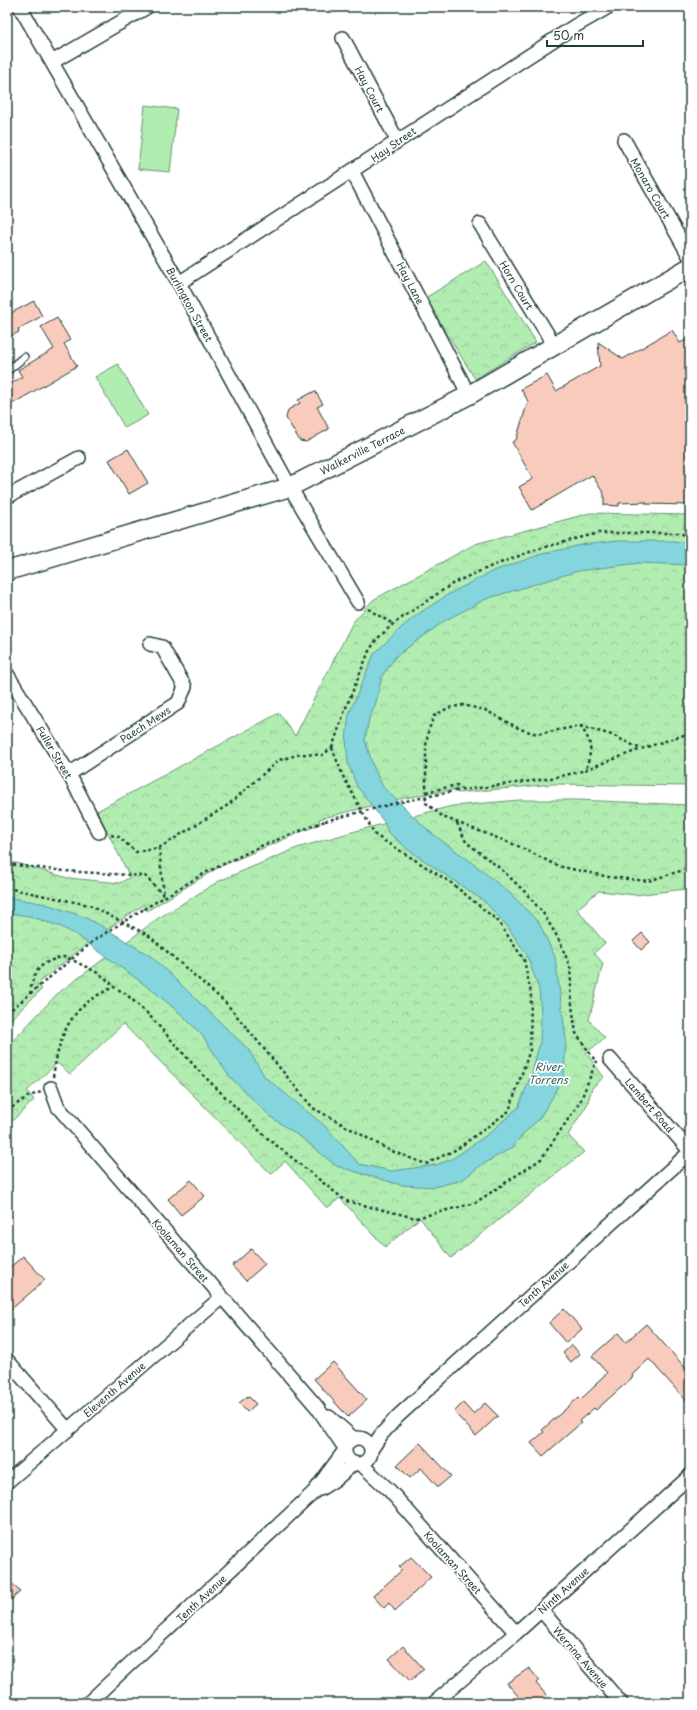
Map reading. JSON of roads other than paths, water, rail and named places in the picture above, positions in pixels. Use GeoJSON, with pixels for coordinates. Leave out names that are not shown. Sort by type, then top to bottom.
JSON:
{"type":"FeatureCollection","features":[{"type":"Feature","properties":{"kind":"street","name":"Burlington Street"},"geometry":{"type":"LineString","coordinates":[[20,7],[179,283],[290,487],[358,602]]}},
{"type":"Feature","properties":{"kind":"street"},"geometry":{"type":"LineString","coordinates":[[52,62],[147,7]]}},
{"type":"Feature","properties":{"kind":"street","name":"Hay Street"},"geometry":{"type":"LineString","coordinates":[[179,283],[352,172],[397,140],[574,26],[608,7]]}},
{"type":"Feature","properties":{"kind":"street","name":"Hay Court"},"geometry":{"type":"LineString","coordinates":[[343,38],[397,140]]}},
{"type":"Feature","properties":{"kind":"street","name":"Monaro Court"},"geometry":{"type":"LineString","coordinates":[[624,140],[690,257]]}},
{"type":"Feature","properties":{"kind":"street","name":"Hay Lane"},"geometry":{"type":"LineString","coordinates":[[352,172],[469,395]]}},
{"type":"Feature","properties":{"kind":"street","name":"Horn Court"},"geometry":{"type":"LineString","coordinates":[[480,224],[554,345]]}},
{"type":"Feature","properties":{"kind":"street","name":"Walkerville Terrace"},"geometry":{"type":"LineString","coordinates":[[7,571],[290,487],[469,395],[690,267]]}},
{"type":"Feature","properties":{"kind":"street"},"geometry":{"type":"LineString","coordinates":[[7,497],[79,458]]}},
{"type":"Feature","properties":{"kind":"street","name":"Paech Mews"},"geometry":{"type":"LineString","coordinates":[[69,774],[178,703],[185,687],[162,647],[150,644]]}},
{"type":"Feature","properties":{"kind":"street","name":"Fuller Street"},"geometry":{"type":"LineString","coordinates":[[7,674],[69,774],[99,832]]}},
{"type":"Feature","properties":{"kind":"street","name":"Lambert Road"},"geometry":{"type":"LineString","coordinates":[[610,1059],[690,1151]]}},
{"type":"Feature","properties":{"kind":"street","name":"Koolaman Street"},"geometry":{"type":"LineString","coordinates":[[51,1088],[58,1106],[317,1407],[352,1444]]}},
{"type":"Feature","properties":{"kind":"street","name":"Tenth Avenue"},"geometry":{"type":"LineString","coordinates":[[314,1492],[336,1479],[364,1459],[381,1434],[396,1417],[690,1151]]}},
{"type":"Feature","properties":{"kind":"street","name":"Eleventh Avenue"},"geometry":{"type":"LineString","coordinates":[[7,1482],[222,1297]]}},
{"type":"Feature","properties":{"kind":"street"},"geometry":{"type":"LineString","coordinates":[[7,1360],[68,1430]]}},
{"type":"Feature","properties":{"kind":"street","name":"Tenth Avenue"},"geometry":{"type":"LineString","coordinates":[[88,1703],[314,1492],[352,1444],[396,1417]]}},
{"type":"Feature","properties":{"kind":"street"},"geometry":{"type":"LineString","coordinates":[[368,1442],[364,1459],[347,1458],[352,1444],[368,1442]]}},
{"type":"Feature","properties":{"kind":"street","name":"Koolaman Street"},"geometry":{"type":"LineString","coordinates":[[364,1459],[390,1491],[516,1633]]}},
{"type":"Feature","properties":{"kind":"street","name":"Ninth Avenue"},"geometry":{"type":"LineString","coordinates":[[434,1703],[516,1633],[690,1476]]}},
{"type":"Feature","properties":{"kind":"street","name":"Werrina Avenue"},"geometry":{"type":"LineString","coordinates":[[541,1610],[621,1703]]}},
{"type":"Feature","properties":{"kind":"lane"},"geometry":{"type":"LineString","coordinates":[[7,371],[24,357]]}},
{"type":"Feature","properties":{"kind":"water","name":"River Torrens"},"geometry":{"type":"Polygon","coordinates":[[[617,541],[675,541],[690,544],[690,565],[639,563],[578,571],[486,599],[446,620],[396,656],[382,676],[375,706],[369,718],[365,740],[373,766],[383,787],[430,832],[474,864],[512,895],[539,923],[555,957],[566,1039],[564,1074],[539,1119],[524,1133],[513,1147],[480,1166],[462,1180],[434,1187],[401,1185],[336,1166],[302,1138],[271,1117],[229,1076],[202,1035],[182,1015],[156,993],[75,934],[59,926],[29,916],[7,913],[7,897],[46,904],[84,917],[98,924],[152,957],[248,1049],[265,1077],[325,1126],[359,1164],[392,1171],[436,1165],[452,1159],[487,1135],[518,1108],[532,1073],[540,1042],[541,1014],[539,989],[527,955],[507,926],[484,901],[410,851],[388,832],[384,822],[357,786],[348,764],[346,740],[349,714],[374,654],[418,614],[449,594],[493,571],[542,554],[581,545],[617,541]]]}}]}
